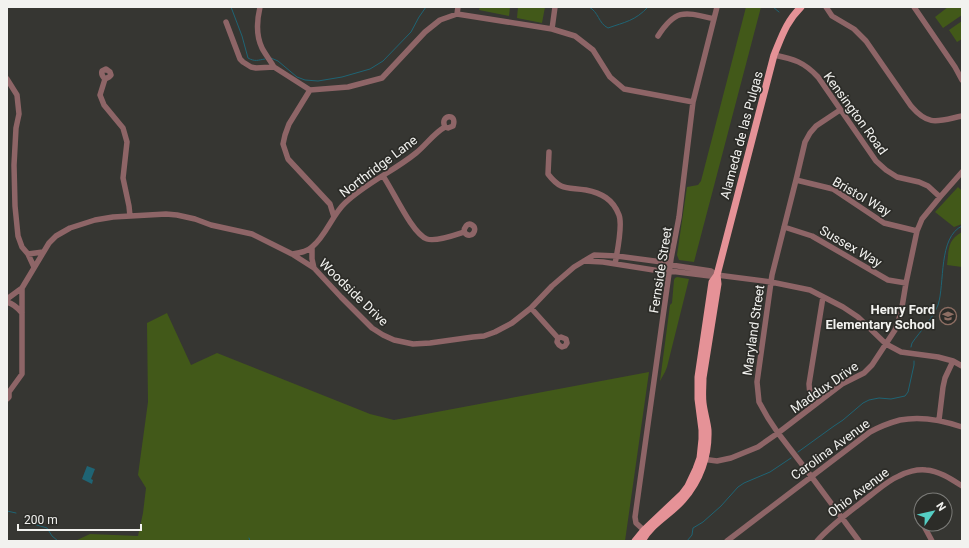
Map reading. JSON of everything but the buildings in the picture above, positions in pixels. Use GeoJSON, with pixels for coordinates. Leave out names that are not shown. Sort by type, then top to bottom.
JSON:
{"type":"FeatureCollection","features":[{"type":"Feature","properties":{"kind":"main road","name":"Alameda de las Pulgas"},"geometry":{"type":"LineString","coordinates":[[635,541],[683,501],[701,472],[703,459],[698,399],[698,377],[712,282],[717,275],[774,55],[784,30],[801,7]]}},
{"type":"Feature","properties":{"kind":"main road","name":"Alameda de las Pulgas"},"geometry":{"type":"LineString","coordinates":[[642,541],[646,531]]}},
{"type":"Feature","properties":{"kind":"street"},"geometry":{"type":"LineString","coordinates":[[260,7],[258,36],[261,47],[274,67],[310,90],[348,87],[382,78],[425,32],[440,20],[458,14],[552,29],[575,36],[593,50],[610,77],[624,89],[693,102]]}},
{"type":"Feature","properties":{"kind":"street"},"geometry":{"type":"LineString","coordinates":[[458,7],[458,14]]}},
{"type":"Feature","properties":{"kind":"street"},"geometry":{"type":"LineString","coordinates":[[552,29],[556,7]]}},
{"type":"Feature","properties":{"kind":"street","name":"Fernside Street"},"geometry":{"type":"LineString","coordinates":[[646,531],[636,523],[635,517],[670,268],[679,217],[693,102],[717,7]]}},
{"type":"Feature","properties":{"kind":"street"},"geometry":{"type":"LineString","coordinates":[[826,7],[832,16],[854,29],[866,41],[918,115],[928,120],[937,121],[962,116]]}},
{"type":"Feature","properties":{"kind":"street"},"geometry":{"type":"LineString","coordinates":[[914,7],[962,80]]}},
{"type":"Feature","properties":{"kind":"street"},"geometry":{"type":"LineString","coordinates":[[658,36],[665,26],[679,15],[685,13],[714,19]]}},
{"type":"Feature","properties":{"kind":"street"},"geometry":{"type":"LineString","coordinates":[[226,22],[240,59],[243,62],[256,68],[274,67]]}},
{"type":"Feature","properties":{"kind":"street","name":"Kensington Road"},"geometry":{"type":"LineString","coordinates":[[774,55],[795,60],[804,64],[818,77],[876,161],[886,170],[897,177],[919,182],[928,186],[940,197]]}},
{"type":"Feature","properties":{"kind":"street"},"geometry":{"type":"LineString","coordinates":[[7,79],[17,95],[19,114],[16,128],[14,165],[15,206],[18,236],[22,247],[28,254],[34,267]]}},
{"type":"Feature","properties":{"kind":"street"},"geometry":{"type":"LineString","coordinates":[[104,79],[100,95],[104,105],[123,128],[127,142],[123,178],[130,216]]}},
{"type":"Feature","properties":{"kind":"street"},"geometry":{"type":"LineString","coordinates":[[310,90],[290,124],[283,144],[288,159],[330,204],[334,217]]}},
{"type":"Feature","properties":{"kind":"street","name":"Maryland Street"},"geometry":{"type":"LineString","coordinates":[[840,110],[816,126],[805,142],[771,282],[757,382],[759,402],[778,434],[859,541]]}},
{"type":"Feature","properties":{"kind":"street","name":"Northridge Lane"},"geometry":{"type":"LineString","coordinates":[[312,248],[344,204],[355,194],[416,153],[445,127]]}},
{"type":"Feature","properties":{"kind":"street"},"geometry":{"type":"LineString","coordinates":[[549,152],[548,174],[555,182],[567,188],[596,192],[607,197],[620,215],[615,264]]}},
{"type":"Feature","properties":{"kind":"street","name":"Maddux Drive"},"geometry":{"type":"LineString","coordinates":[[703,459],[717,461],[731,458],[758,447],[778,434],[842,384],[864,373],[872,366],[895,330],[901,313],[917,231],[922,219],[962,172]]}},
{"type":"Feature","properties":{"kind":"street"},"geometry":{"type":"LineString","coordinates":[[383,176],[413,228],[420,235],[428,239],[438,239],[464,232]]}},
{"type":"Feature","properties":{"kind":"street","name":"Bristol Way"},"geometry":{"type":"LineString","coordinates":[[796,180],[833,190],[884,223],[917,231]]}},
{"type":"Feature","properties":{"kind":"street"},"geometry":{"type":"LineString","coordinates":[[330,204],[344,204]]}},
{"type":"Feature","properties":{"kind":"street","name":"Woodside Drive"},"geometry":{"type":"LineString","coordinates":[[7,299],[22,288],[49,243],[56,236],[70,228],[95,220],[113,217],[166,214],[195,219],[211,225],[252,234],[292,254],[314,268],[372,328],[390,338],[413,344],[484,336],[494,332],[512,323],[531,308],[564,275],[594,255],[617,256],[662,262],[670,268]]}},
{"type":"Feature","properties":{"kind":"street","name":"Sussex Way"},"geometry":{"type":"LineString","coordinates":[[784,228],[812,236],[888,280],[906,283]]}},
{"type":"Feature","properties":{"kind":"street"},"geometry":{"type":"LineString","coordinates":[[292,254],[303,252],[312,248],[314,268]]}},
{"type":"Feature","properties":{"kind":"street"},"geometry":{"type":"LineString","coordinates":[[28,254],[43,252]]}},
{"type":"Feature","properties":{"kind":"street"},"geometry":{"type":"LineString","coordinates":[[584,261],[603,262],[660,271],[670,268],[710,276],[717,275],[771,282],[810,290],[843,307],[858,318],[886,344],[901,352],[938,357],[953,361],[962,366]]}},
{"type":"Feature","properties":{"kind":"street"},"geometry":{"type":"LineString","coordinates":[[7,399],[9,397],[8,392],[22,374],[22,288]]}},
{"type":"Feature","properties":{"kind":"street"},"geometry":{"type":"LineString","coordinates":[[816,404],[811,397],[809,384],[823,297]]}},
{"type":"Feature","properties":{"kind":"street"},"geometry":{"type":"LineString","coordinates":[[7,302],[18,308],[22,313]]}},
{"type":"Feature","properties":{"kind":"street"},"geometry":{"type":"LineString","coordinates":[[531,308],[558,338]]}},
{"type":"Feature","properties":{"kind":"street"},"geometry":{"type":"LineString","coordinates":[[939,420],[943,387],[953,361]]}},
{"type":"Feature","properties":{"kind":"street","name":"Carolina Avenue"},"geometry":{"type":"LineString","coordinates":[[726,541],[870,432],[880,427],[900,420],[919,419],[939,420],[962,427]]}},
{"type":"Feature","properties":{"kind":"street","name":"Ohio Avenue"},"geometry":{"type":"LineString","coordinates":[[817,541],[842,517],[899,476],[912,471],[925,470],[937,472],[962,486]]}},
{"type":"Feature","properties":{"kind":"street"},"geometry":{"type":"LineString","coordinates":[[927,532],[932,541]]}},
{"type":"Feature","properties":{"kind":"green space"},"geometry":{"type":"Polygon","coordinates":[[[480,7],[510,7],[509,16],[479,10],[480,7]]]}},
{"type":"Feature","properties":{"kind":"green space"},"geometry":{"type":"Polygon","coordinates":[[[518,7],[545,7],[542,23],[517,18],[518,7]]]}},
{"type":"Feature","properties":{"kind":"green space"},"geometry":{"type":"Polygon","coordinates":[[[746,7],[761,7],[694,262],[679,260],[677,255],[687,187],[698,185],[701,181],[746,7]]]}},
{"type":"Feature","properties":{"kind":"green space"},"geometry":{"type":"Polygon","coordinates":[[[948,7],[962,7],[962,15],[943,28],[935,17],[948,7]]]}},
{"type":"Feature","properties":{"kind":"green space"},"geometry":{"type":"Polygon","coordinates":[[[962,21],[962,39],[957,42],[949,30],[962,21]]]}},
{"type":"Feature","properties":{"kind":"green space"},"geometry":{"type":"Polygon","coordinates":[[[958,187],[962,191],[962,224],[954,227],[935,212],[958,187]]]}},
{"type":"Feature","properties":{"kind":"green space"},"geometry":{"type":"Polygon","coordinates":[[[962,232],[962,267],[947,265],[951,242],[962,232]]]}},
{"type":"Feature","properties":{"kind":"green space"},"geometry":{"type":"Polygon","coordinates":[[[677,277],[689,279],[667,367],[660,381],[674,280],[677,277]]]}},
{"type":"Feature","properties":{"kind":"green space"},"geometry":{"type":"Polygon","coordinates":[[[167,313],[191,365],[217,353],[370,414],[394,420],[649,372],[625,541],[75,541],[90,534],[138,536],[146,488],[138,475],[148,402],[147,323],[167,313]]]}},
{"type":"Feature","properties":{"kind":"water"},"geometry":{"type":"Polygon","coordinates":[[[87,466],[95,469],[91,479],[93,480],[92,484],[82,479],[87,466]]]}},
{"type":"Feature","properties":{"kind":"waterway"},"geometry":{"type":"LineString","coordinates":[[231,7],[242,36],[248,58],[255,60],[265,59]]}},
{"type":"Feature","properties":{"kind":"waterway"},"geometry":{"type":"LineString","coordinates":[[271,58],[278,61],[297,77],[305,80],[318,81],[342,77],[370,69],[383,61],[411,32],[426,7]]}},
{"type":"Feature","properties":{"kind":"waterway"},"geometry":{"type":"LineString","coordinates":[[589,7],[608,28],[634,18],[648,7]]}},
{"type":"Feature","properties":{"kind":"waterway"},"geometry":{"type":"LineString","coordinates":[[773,7],[779,12]]}},
{"type":"Feature","properties":{"kind":"waterway"},"geometry":{"type":"LineString","coordinates":[[911,347],[912,343],[936,310],[940,296],[944,262],[949,240],[954,232],[962,226]]}},
{"type":"Feature","properties":{"kind":"waterway"},"geometry":{"type":"LineString","coordinates":[[798,452],[843,420],[863,403],[879,398],[891,399],[905,396],[908,392],[914,361]]}},
{"type":"Feature","properties":{"kind":"waterway"},"geometry":{"type":"LineString","coordinates":[[687,541],[692,535],[693,528],[703,522],[721,506],[738,487],[770,472],[791,458]]}},
{"type":"Feature","properties":{"kind":"waterway"},"geometry":{"type":"LineString","coordinates":[[7,511],[16,513]]}},
{"type":"Feature","properties":{"kind":"waterway"},"geometry":{"type":"LineString","coordinates":[[26,520],[30,523],[47,528],[52,536],[58,541]]}},
{"type":"Feature","properties":{"kind":"place","name":"Henry Ford Elementary School"},"geometry":{"type":"Point","coordinates":[948,316]}}]}
